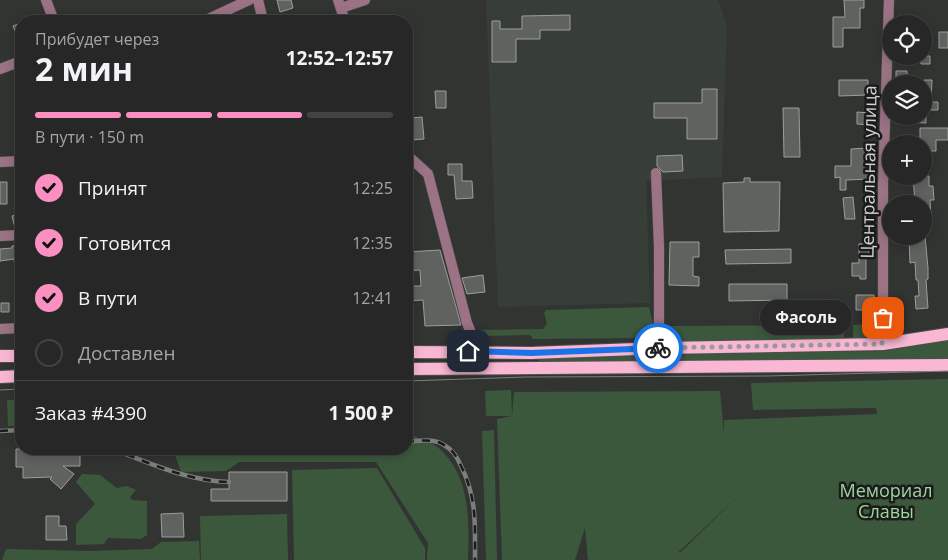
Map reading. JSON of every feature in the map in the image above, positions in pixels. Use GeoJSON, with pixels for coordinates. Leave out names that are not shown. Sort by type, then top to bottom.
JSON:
{"type":"FeatureCollection","features":[{"type":"Feature","properties":{"kind":"main road"},"geometry":{"type":"LineString","coordinates":[[413,352],[531,353],[663,348],[882,344],[948,334]]}},
{"type":"Feature","properties":{"kind":"main road"},"geometry":{"type":"LineString","coordinates":[[500,352],[500,369]]}},
{"type":"Feature","properties":{"kind":"main road"},"geometry":{"type":"LineString","coordinates":[[0,356],[15,356]]}},
{"type":"Feature","properties":{"kind":"main road"},"geometry":{"type":"LineString","coordinates":[[413,368],[948,365]]}},
{"type":"Feature","properties":{"kind":"main road"},"geometry":{"type":"LineString","coordinates":[[0,377],[15,376]]}},
{"type":"Feature","properties":{"kind":"street"},"geometry":{"type":"LineString","coordinates":[[46,0],[52,15]]}},
{"type":"Feature","properties":{"kind":"street"},"geometry":{"type":"LineString","coordinates":[[217,15],[248,0]]}},
{"type":"Feature","properties":{"kind":"street"},"geometry":{"type":"LineString","coordinates":[[258,0],[262,15]]}},
{"type":"Feature","properties":{"kind":"street"},"geometry":{"type":"LineString","coordinates":[[340,4],[365,0]]}},
{"type":"Feature","properties":{"kind":"street","name":"Центральная улица"},"geometry":{"type":"LineString","coordinates":[[882,344],[883,184],[889,0]]}},
{"type":"Feature","properties":{"kind":"street"},"geometry":{"type":"LineString","coordinates":[[0,69],[15,63]]}},
{"type":"Feature","properties":{"kind":"street"},"geometry":{"type":"LineString","coordinates":[[413,160],[428,174],[467,323],[479,352]]}},
{"type":"Feature","properties":{"kind":"street"},"geometry":{"type":"LineString","coordinates":[[0,162],[15,161]]}},
{"type":"Feature","properties":{"kind":"street"},"geometry":{"type":"LineString","coordinates":[[656,173],[659,247],[659,324],[663,348]]}},
{"type":"Feature","properties":{"kind":"street"},"geometry":{"type":"LineString","coordinates":[[0,236],[15,236]]}},
{"type":"Feature","properties":{"kind":"street"},"geometry":{"type":"LineString","coordinates":[[0,329],[15,328]]}},
{"type":"Feature","properties":{"kind":"shaded area"},"geometry":{"type":"Polygon","coordinates":[[[486,0],[718,0],[727,25],[722,177],[646,181],[650,303],[498,307],[486,0]]]}},
{"type":"Feature","properties":{"kind":"green space"},"geometry":{"type":"Polygon","coordinates":[[[649,307],[653,323],[653,336],[648,338],[533,339],[530,335],[477,336],[475,330],[543,329],[547,324],[544,313],[546,310],[649,307]]]}},
{"type":"Feature","properties":{"kind":"green space"},"geometry":{"type":"Polygon","coordinates":[[[844,325],[844,340],[665,342],[663,328],[668,326],[844,325]]]}},
{"type":"Feature","properties":{"kind":"green space"},"geometry":{"type":"Polygon","coordinates":[[[853,325],[871,325],[874,328],[876,332],[873,336],[853,339],[853,325]]]}},
{"type":"Feature","properties":{"kind":"green space"},"geometry":{"type":"Polygon","coordinates":[[[948,340],[948,361],[539,361],[539,357],[883,351],[948,340]]]}},
{"type":"Feature","properties":{"kind":"green space","name":"Мемориал Славы"},"geometry":{"type":"Polygon","coordinates":[[[948,379],[948,560],[588,560],[585,528],[575,560],[502,560],[497,419],[511,416],[486,416],[485,391],[511,390],[512,416],[514,392],[720,391],[724,434],[724,420],[877,414],[876,408],[753,410],[751,383],[948,379]],[[742,492],[680,551],[677,548],[680,553],[742,492]]]}},
{"type":"Feature","properties":{"kind":"green space"},"geometry":{"type":"Polygon","coordinates":[[[413,392],[414,436],[441,450],[451,461],[463,488],[468,516],[468,560],[427,560],[428,543],[376,462],[239,462],[226,471],[181,472],[175,455],[413,455],[413,392]]]}},
{"type":"Feature","properties":{"kind":"green space"},"geometry":{"type":"Polygon","coordinates":[[[7,400],[15,400],[15,426],[8,426],[7,400]]]}},
{"type":"Feature","properties":{"kind":"green space"},"geometry":{"type":"Polygon","coordinates":[[[494,430],[497,560],[486,560],[482,431],[494,430]]]}},
{"type":"Feature","properties":{"kind":"green space"},"geometry":{"type":"Polygon","coordinates":[[[377,468],[425,548],[425,560],[294,560],[292,470],[377,468]]]}},
{"type":"Feature","properties":{"kind":"green space"},"geometry":{"type":"Polygon","coordinates":[[[82,474],[100,475],[117,488],[127,486],[136,490],[130,497],[132,500],[147,501],[147,535],[141,539],[108,538],[104,544],[76,545],[76,524],[95,504],[76,482],[82,474]]]}},
{"type":"Feature","properties":{"kind":"green space"},"geometry":{"type":"Polygon","coordinates":[[[287,514],[288,560],[201,560],[200,516],[287,514]]]}},
{"type":"Feature","properties":{"kind":"green space"},"geometry":{"type":"Polygon","coordinates":[[[199,541],[200,560],[2,560],[6,549],[90,551],[152,549],[161,542],[199,541]]]}},
{"type":"Feature","properties":{"kind":"building"},"geometry":{"type":"Polygon","coordinates":[[[277,0],[291,0],[293,8],[280,12],[277,0]]]}},
{"type":"Feature","properties":{"kind":"building"},"geometry":{"type":"Polygon","coordinates":[[[844,0],[864,0],[864,8],[860,8],[860,28],[843,28],[843,47],[833,47],[833,17],[845,17],[844,0]]]}},
{"type":"Feature","properties":{"kind":"building"},"geometry":{"type":"Polygon","coordinates":[[[570,15],[570,30],[540,30],[540,39],[516,39],[516,62],[492,62],[492,21],[500,21],[500,29],[522,29],[522,16],[570,15]]]}},
{"type":"Feature","properties":{"kind":"building"},"geometry":{"type":"Polygon","coordinates":[[[939,32],[948,32],[948,48],[939,48],[939,32]]]}},
{"type":"Feature","properties":{"kind":"building"},"geometry":{"type":"Polygon","coordinates":[[[896,71],[907,71],[907,75],[896,75],[896,71]]]}},
{"type":"Feature","properties":{"kind":"building"},"geometry":{"type":"Polygon","coordinates":[[[839,80],[868,80],[868,95],[839,96],[839,80]]]}},
{"type":"Feature","properties":{"kind":"building"},"geometry":{"type":"Polygon","coordinates":[[[702,89],[717,89],[717,139],[687,139],[687,118],[654,118],[654,103],[702,103],[702,89]]]}},
{"type":"Feature","properties":{"kind":"building"},"geometry":{"type":"Polygon","coordinates":[[[435,91],[446,91],[446,108],[436,108],[435,91]]]}},
{"type":"Feature","properties":{"kind":"building"},"geometry":{"type":"Polygon","coordinates":[[[932,102],[938,102],[938,110],[932,110],[932,102]]]}},
{"type":"Feature","properties":{"kind":"building"},"geometry":{"type":"Polygon","coordinates":[[[783,108],[799,108],[800,157],[784,157],[783,108]]]}},
{"type":"Feature","properties":{"kind":"building"},"geometry":{"type":"Polygon","coordinates":[[[857,112],[870,113],[870,125],[857,124],[857,112]]]}},
{"type":"Feature","properties":{"kind":"building"},"geometry":{"type":"Polygon","coordinates":[[[422,117],[424,139],[413,140],[413,118],[422,117]]]}},
{"type":"Feature","properties":{"kind":"building"},"geometry":{"type":"Polygon","coordinates":[[[920,128],[948,128],[948,140],[936,140],[936,151],[932,151],[932,135],[920,135],[920,128]]]}},
{"type":"Feature","properties":{"kind":"building"},"geometry":{"type":"Polygon","coordinates":[[[867,148],[870,179],[846,180],[846,190],[840,190],[840,177],[835,178],[835,166],[851,166],[851,149],[867,148]]]}},
{"type":"Feature","properties":{"kind":"building"},"geometry":{"type":"Polygon","coordinates":[[[682,155],[683,171],[663,172],[657,166],[657,156],[682,155]]]}},
{"type":"Feature","properties":{"kind":"building"},"geometry":{"type":"Polygon","coordinates":[[[448,164],[462,164],[462,181],[472,181],[473,198],[456,199],[454,175],[448,175],[448,164]]]}},
{"type":"Feature","properties":{"kind":"building"},"geometry":{"type":"Polygon","coordinates":[[[744,178],[750,178],[750,182],[780,182],[779,231],[724,232],[723,183],[744,182],[744,178]]]}},
{"type":"Feature","properties":{"kind":"building"},"geometry":{"type":"Polygon","coordinates":[[[0,182],[7,182],[7,204],[0,204],[0,182]]]}},
{"type":"Feature","properties":{"kind":"building"},"geometry":{"type":"Polygon","coordinates":[[[914,185],[933,186],[934,200],[932,200],[932,195],[914,195],[914,185]]]}},
{"type":"Feature","properties":{"kind":"building"},"geometry":{"type":"Polygon","coordinates":[[[853,197],[855,219],[845,219],[843,198],[853,197]]]}},
{"type":"Feature","properties":{"kind":"building"},"geometry":{"type":"Polygon","coordinates":[[[15,215],[15,228],[12,216],[15,215]]]}},
{"type":"Feature","properties":{"kind":"building"},"geometry":{"type":"Polygon","coordinates":[[[670,242],[699,242],[699,257],[693,257],[693,276],[699,277],[699,286],[669,285],[670,242]]]}},
{"type":"Feature","properties":{"kind":"building"},"geometry":{"type":"Polygon","coordinates":[[[868,243],[869,256],[866,256],[866,279],[860,279],[860,276],[852,276],[852,263],[859,263],[859,244],[868,243]]]}},
{"type":"Feature","properties":{"kind":"building"},"geometry":{"type":"Polygon","coordinates":[[[909,245],[926,245],[928,308],[916,309],[915,296],[919,296],[918,280],[916,280],[915,262],[910,263],[909,245]]]}},
{"type":"Feature","properties":{"kind":"building"},"geometry":{"type":"Polygon","coordinates":[[[12,246],[15,246],[15,268],[14,259],[0,261],[0,249],[12,248],[12,246]]]}},
{"type":"Feature","properties":{"kind":"building"},"geometry":{"type":"Polygon","coordinates":[[[791,249],[791,263],[726,264],[725,250],[791,249]]]}},
{"type":"Feature","properties":{"kind":"building"},"geometry":{"type":"Polygon","coordinates":[[[440,250],[461,325],[425,326],[423,300],[413,301],[413,286],[421,286],[420,270],[413,270],[413,252],[440,250]]]}},
{"type":"Feature","properties":{"kind":"building"},"geometry":{"type":"Polygon","coordinates":[[[483,275],[485,292],[467,294],[462,278],[483,275]]]}},
{"type":"Feature","properties":{"kind":"building"},"geometry":{"type":"Polygon","coordinates":[[[729,284],[787,284],[787,300],[729,301],[729,284]]]}},
{"type":"Feature","properties":{"kind":"building"},"geometry":{"type":"Polygon","coordinates":[[[856,295],[874,295],[875,310],[856,310],[856,295]]]}},
{"type":"Feature","properties":{"kind":"building"},"geometry":{"type":"Polygon","coordinates":[[[1,303],[9,303],[9,312],[1,312],[1,303]]]}},
{"type":"Feature","properties":{"kind":"building"},"geometry":{"type":"Polygon","coordinates":[[[16,455],[80,455],[80,466],[63,466],[74,474],[61,489],[50,479],[52,477],[23,478],[23,467],[16,467],[16,455]]]}},
{"type":"Feature","properties":{"kind":"building"},"geometry":{"type":"Polygon","coordinates":[[[229,472],[287,472],[287,501],[211,501],[211,489],[229,489],[229,472]]]}},
{"type":"Feature","properties":{"kind":"building"},"geometry":{"type":"Polygon","coordinates":[[[183,513],[184,537],[162,537],[161,514],[183,513]]]}},
{"type":"Feature","properties":{"kind":"building"},"geometry":{"type":"Polygon","coordinates":[[[46,516],[59,516],[59,526],[66,526],[67,540],[46,540],[46,516]]]}},
{"type":"Feature","properties":{"kind":"tram line"},"geometry":{"type":"LineString","coordinates":[[413,381],[526,377],[767,376],[948,371]]}},
{"type":"Feature","properties":{"kind":"tram line"},"geometry":{"type":"LineString","coordinates":[[0,390],[15,389]]}},
{"type":"Feature","properties":{"kind":"railway"},"geometry":{"type":"LineString","coordinates":[[0,431],[15,430]]}},
{"type":"Feature","properties":{"kind":"railway"},"geometry":{"type":"LineString","coordinates":[[413,441],[436,441],[447,447],[456,457],[470,489],[475,523],[475,560]]}},
{"type":"Feature","properties":{"kind":"railway"},"geometry":{"type":"LineString","coordinates":[[128,455],[184,475],[229,482]]}},
{"type":"Feature","properties":{"kind":"way so far"},"geometry":{"type":"LineString","coordinates":[[658,348],[882,344],[883,318]]}},
{"type":"Feature","properties":{"kind":"place","name":"Фасоль"},"geometry":{"type":"Point","coordinates":[883,318]}},
{"type":"Feature","properties":{"kind":"route"},"geometry":{"type":"LineString","coordinates":[[468,351],[531,353],[658,348]]}}]}
